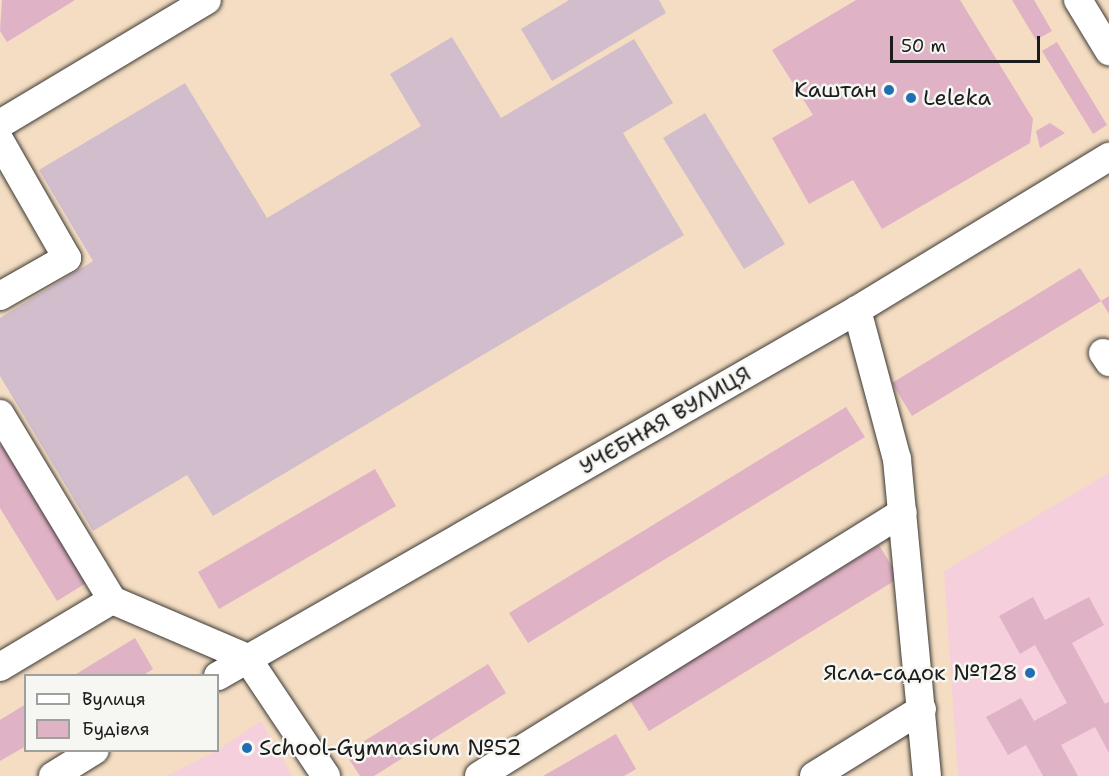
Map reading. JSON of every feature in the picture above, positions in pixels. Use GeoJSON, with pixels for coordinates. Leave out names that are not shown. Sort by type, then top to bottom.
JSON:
{"type":"FeatureCollection","features":[{"type":"Feature","properties":{"kind":"street"},"geometry":{"type":"LineString","coordinates":[[0,124],[207,0]]}},
{"type":"Feature","properties":{"kind":"street"},"geometry":{"type":"LineString","coordinates":[[1078,0],[1109,51]]}},
{"type":"Feature","properties":{"kind":"street"},"geometry":{"type":"LineString","coordinates":[[0,141],[67,258],[0,297]]}},
{"type":"Feature","properties":{"kind":"street","name":"УЧЄБНАЯ ВУЛИЦЯ"},"geometry":{"type":"LineString","coordinates":[[219,675],[857,310],[1109,157]]}},
{"type":"Feature","properties":{"kind":"street"},"geometry":{"type":"LineString","coordinates":[[857,310],[897,459],[927,776]]}},
{"type":"Feature","properties":{"kind":"street"},"geometry":{"type":"LineString","coordinates":[[0,414],[112,600],[247,658],[326,776]]}},
{"type":"Feature","properties":{"kind":"street"},"geometry":{"type":"LineString","coordinates":[[479,776],[903,512]]}},
{"type":"Feature","properties":{"kind":"street"},"geometry":{"type":"LineString","coordinates":[[0,667],[112,600]]}},
{"type":"Feature","properties":{"kind":"street"},"geometry":{"type":"LineString","coordinates":[[814,776],[922,709]]}},
{"type":"Feature","properties":{"kind":"street"},"geometry":{"type":"LineString","coordinates":[[53,776],[92,752]]}},
{"type":"Feature","properties":{"kind":"shaded area"},"geometry":{"type":"Polygon","coordinates":[[[569,0],[659,0],[666,13],[552,81],[521,29],[569,0]]]}},
{"type":"Feature","properties":{"kind":"shaded area"},"geometry":{"type":"Polygon","coordinates":[[[452,37],[501,118],[634,39],[673,103],[623,133],[684,235],[213,516],[187,475],[93,531],[0,376],[0,318],[93,261],[39,170],[185,83],[267,218],[421,126],[390,74],[452,37]]]}},
{"type":"Feature","properties":{"kind":"shaded area"},"geometry":{"type":"Polygon","coordinates":[[[705,113],[785,244],[744,269],[663,138],[705,113]]]}},
{"type":"Feature","properties":{"kind":"shaded area","name":"Ясла-садок №128"},"geometry":{"type":"Polygon","coordinates":[[[1109,473],[1109,776],[958,776],[944,571],[1109,473]]]}},
{"type":"Feature","properties":{"kind":"shaded area","name":"School-Gymnasium №52"},"geometry":{"type":"Polygon","coordinates":[[[261,721],[292,776],[166,776],[214,752],[219,752],[219,749],[261,721]]]}},
{"type":"Feature","properties":{"kind":"building"},"geometry":{"type":"Polygon","coordinates":[[[2,0],[75,0],[7,42],[0,31],[2,0]]]}},
{"type":"Feature","properties":{"kind":"building","name":"Leleka"},"geometry":{"type":"Polygon","coordinates":[[[856,0],[960,0],[1033,119],[1030,143],[882,229],[853,180],[809,204],[772,138],[813,115],[772,50],[856,0]]]}},
{"type":"Feature","properties":{"kind":"building"},"geometry":{"type":"Polygon","coordinates":[[[1012,0],[1034,0],[1052,31],[1036,40],[1012,0]]]}},
{"type":"Feature","properties":{"kind":"building"},"geometry":{"type":"Polygon","coordinates":[[[1057,42],[1107,125],[1093,134],[1042,51],[1057,42]]]}},
{"type":"Feature","properties":{"kind":"building"},"geometry":{"type":"Polygon","coordinates":[[[1050,123],[1065,133],[1040,148],[1036,131],[1050,123]]]}},
{"type":"Feature","properties":{"kind":"building"},"geometry":{"type":"Polygon","coordinates":[[[1080,268],[1101,301],[912,416],[892,383],[1080,268]]]}},
{"type":"Feature","properties":{"kind":"building"},"geometry":{"type":"Polygon","coordinates":[[[1109,296],[1109,314],[1101,301],[1109,296]]]}},
{"type":"Feature","properties":{"kind":"building"},"geometry":{"type":"Polygon","coordinates":[[[846,407],[865,437],[528,643],[509,613],[846,407]]]}},
{"type":"Feature","properties":{"kind":"building"},"geometry":{"type":"Polygon","coordinates":[[[7,442],[91,580],[57,601],[0,508],[0,446],[7,442]]]}},
{"type":"Feature","properties":{"kind":"building"},"geometry":{"type":"Polygon","coordinates":[[[375,469],[396,506],[219,609],[198,572],[375,469]]]}},
{"type":"Feature","properties":{"kind":"building"},"geometry":{"type":"Polygon","coordinates":[[[879,545],[899,578],[649,731],[629,699],[879,545]]]}},
{"type":"Feature","properties":{"kind":"building"},"geometry":{"type":"Polygon","coordinates":[[[1033,597],[1045,620],[1089,597],[1104,625],[1072,643],[1105,704],[1109,702],[1109,753],[1095,727],[1061,745],[1078,776],[1043,776],[1026,745],[1008,755],[986,717],[1021,698],[1034,721],[1067,703],[1035,645],[1020,654],[999,616],[1033,597]]]}},
{"type":"Feature","properties":{"kind":"building"},"geometry":{"type":"Polygon","coordinates":[[[135,638],[153,669],[145,674],[76,674],[135,638]]]}},
{"type":"Feature","properties":{"kind":"building"},"geometry":{"type":"Polygon","coordinates":[[[488,664],[506,693],[374,776],[360,776],[345,753],[488,664]]]}},
{"type":"Feature","properties":{"kind":"building"},"geometry":{"type":"Polygon","coordinates":[[[24,705],[24,747],[0,761],[0,720],[24,705]]]}},
{"type":"Feature","properties":{"kind":"building"},"geometry":{"type":"Polygon","coordinates":[[[616,734],[636,769],[624,776],[543,776],[616,734]]]}},
{"type":"Feature","properties":{"kind":"place","name":"Каштан"},"geometry":{"type":"Point","coordinates":[889,90]}},
{"type":"Feature","properties":{"kind":"place","name":"Leleka"},"geometry":{"type":"Point","coordinates":[911,98]}},
{"type":"Feature","properties":{"kind":"place","name":"Ясла-садок №128"},"geometry":{"type":"Point","coordinates":[1030,673]}},
{"type":"Feature","properties":{"kind":"place","name":"School-Gymnasium №52"},"geometry":{"type":"Point","coordinates":[247,748]}}]}
